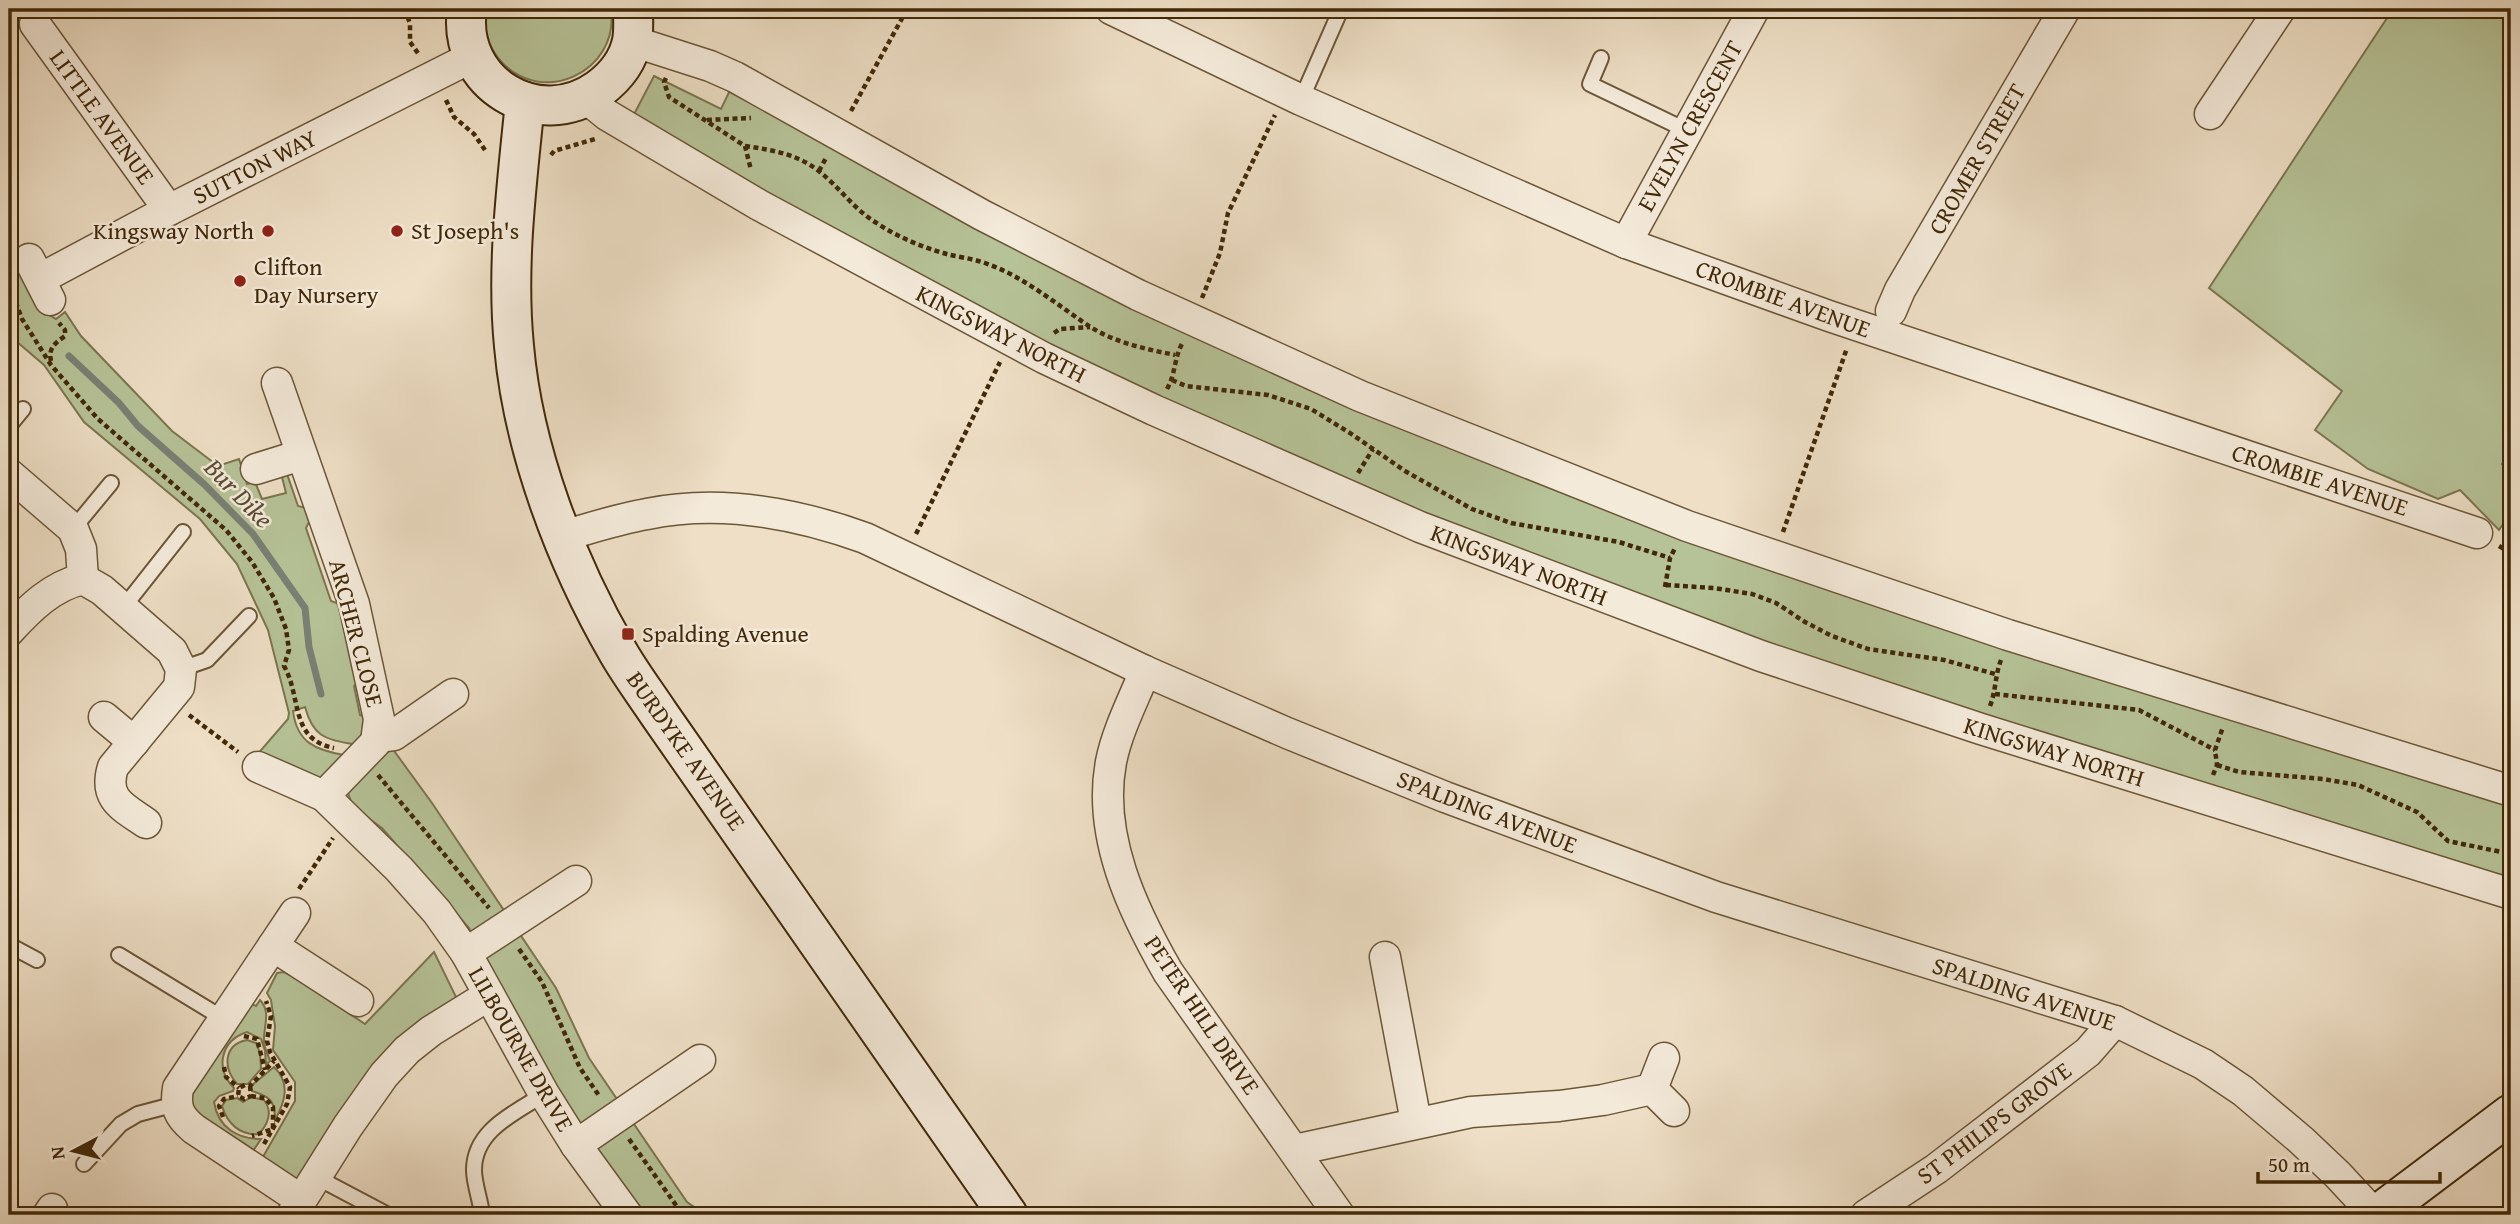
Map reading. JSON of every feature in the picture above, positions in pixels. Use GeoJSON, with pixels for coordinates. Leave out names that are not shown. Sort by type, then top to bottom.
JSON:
{"type":"FeatureCollection","features":[{"type":"Feature","properties":{"kind":"street"},"geometry":{"type":"LineString","coordinates":[[467,9],[464,28],[472,57],[483,75],[499,91],[525,102],[548,106],[586,98],[610,80],[621,66],[632,25],[677,56],[735,77],[982,215],[1138,295],[1360,396],[1687,526],[2008,635],[2511,791]]}},
{"type":"Feature","properties":{"kind":"street","name":"CROMBIE AVENUE"},"geometry":{"type":"LineString","coordinates":[[1111,9],[1294,96],[1626,243],[1855,325],[2477,533]]}},
{"type":"Feature","properties":{"kind":"street","name":"EVELYN CRESCENT"},"geometry":{"type":"LineString","coordinates":[[1626,243],[1754,9]]}},
{"type":"Feature","properties":{"kind":"street","name":"CROMER STREET"},"geometry":{"type":"LineString","coordinates":[[1891,311],[1900,290],[2065,9]]}},
{"type":"Feature","properties":{"kind":"street"},"geometry":{"type":"LineString","coordinates":[[2210,114],[2280,9]]}},
{"type":"Feature","properties":{"kind":"street","name":"LITTLE AVENUE"},"geometry":{"type":"LineString","coordinates":[[35,24],[169,210]]}},
{"type":"Feature","properties":{"kind":"street","name":"SUTTON WAY"},"geometry":{"type":"LineString","coordinates":[[40,280],[169,210],[472,57]]}},
{"type":"Feature","properties":{"kind":"street","name":"KINGSWAY NORTH"},"geometry":{"type":"LineString","coordinates":[[586,98],[607,115],[759,205],[1010,341],[1154,410],[1420,527],[1761,656],[1981,729],[2511,894]]}},
{"type":"Feature","properties":{"kind":"street","name":"BURDYKE AVENUE"},"geometry":{"type":"LineString","coordinates":[[525,102],[512,248],[514,348],[532,444],[563,536],[590,599],[626,663],[1008,1215]]}},
{"type":"Feature","properties":{"kind":"street","name":"ARCHER CLOSE"},"geometry":{"type":"LineString","coordinates":[[277,383],[354,604],[379,719],[377,737],[368,752],[324,796]]}},
{"type":"Feature","properties":{"kind":"street"},"geometry":{"type":"LineString","coordinates":[[256,469],[301,455]]}},
{"type":"Feature","properties":{"kind":"street"},"geometry":{"type":"LineString","coordinates":[[9,474],[73,529],[81,550],[83,579]]}},
{"type":"Feature","properties":{"kind":"street","name":"SPALDING AVENUE"},"geometry":{"type":"LineString","coordinates":[[563,536],[650,513],[700,509],[742,509],[829,524],[905,557],[1145,671],[1433,793],[1716,897],[2115,1021],[2203,1064],[2244,1091],[2301,1140],[2376,1215]]}},
{"type":"Feature","properties":{"kind":"street"},"geometry":{"type":"LineString","coordinates":[[9,631],[46,595],[69,582],[83,579],[102,590],[172,651],[181,669],[179,687],[113,767],[109,779],[110,792],[120,805],[146,823]]}},
{"type":"Feature","properties":{"kind":"street","name":"PETER HILL DRIVE"},"geometry":{"type":"LineString","coordinates":[[1145,671],[1119,735],[1111,764],[1111,825],[1124,881],[1144,931],[1168,972],[1339,1215]]}},
{"type":"Feature","properties":{"kind":"street"},"geometry":{"type":"LineString","coordinates":[[377,737],[394,735],[453,694]]}},
{"type":"Feature","properties":{"kind":"street"},"geometry":{"type":"LineString","coordinates":[[104,717],[134,741]]}},
{"type":"Feature","properties":{"kind":"street","name":"LILBOURNE DRIVE"},"geometry":{"type":"LineString","coordinates":[[258,767],[324,796],[399,869],[437,912],[466,953],[544,1094],[627,1215]]}},
{"type":"Feature","properties":{"kind":"street","name":"LILBOURNE DRIVE"},"geometry":{"type":"LineString","coordinates":[[466,953],[576,881]]}},
{"type":"Feature","properties":{"kind":"street"},"geometry":{"type":"LineString","coordinates":[[295,913],[249,984],[230,1029],[178,1088],[176,1104],[181,1118],[194,1129],[303,1197],[368,1096],[407,1050],[460,1011],[489,995]]}},
{"type":"Feature","properties":{"kind":"street"},"geometry":{"type":"LineString","coordinates":[[273,946],[358,1001]]}},
{"type":"Feature","properties":{"kind":"street"},"geometry":{"type":"LineString","coordinates":[[1385,957],[1416,1122]]}},
{"type":"Feature","properties":{"kind":"street","name":"ST PHILIPS GROVE"},"geometry":{"type":"LineString","coordinates":[[1866,1215],[1936,1168],[2088,1052],[2115,1021]]}},
{"type":"Feature","properties":{"kind":"street"},"geometry":{"type":"LineString","coordinates":[[1652,1089],[1664,1058]]}},
{"type":"Feature","properties":{"kind":"street","name":"LILBOURNE DRIVE"},"geometry":{"type":"LineString","coordinates":[[576,1144],[700,1060]]}},
{"type":"Feature","properties":{"kind":"street"},"geometry":{"type":"LineString","coordinates":[[1295,1150],[1471,1112],[1523,1110],[1603,1100],[1652,1089]]}},
{"type":"Feature","properties":{"kind":"street"},"geometry":{"type":"LineString","coordinates":[[1652,1089],[1674,1111]]}},
{"type":"Feature","properties":{"kind":"street"},"geometry":{"type":"LineString","coordinates":[[2376,1215],[2511,1114]]}},
{"type":"Feature","properties":{"kind":"lane"},"geometry":{"type":"LineString","coordinates":[[1294,96],[1341,9]]}},
{"type":"Feature","properties":{"kind":"lane"},"geometry":{"type":"LineString","coordinates":[[1601,58],[1590,84],[1688,131]]}},
{"type":"Feature","properties":{"kind":"lane"},"geometry":{"type":"LineString","coordinates":[[9,426],[23,409]]}},
{"type":"Feature","properties":{"kind":"lane"},"geometry":{"type":"LineString","coordinates":[[73,529],[111,483]]}},
{"type":"Feature","properties":{"kind":"lane"},"geometry":{"type":"LineString","coordinates":[[124,608],[183,532]]}},
{"type":"Feature","properties":{"kind":"lane"},"geometry":{"type":"LineString","coordinates":[[181,669],[207,660],[249,616]]}},
{"type":"Feature","properties":{"kind":"lane"},"geometry":{"type":"LineString","coordinates":[[9,946],[37,960]]}},
{"type":"Feature","properties":{"kind":"lane"},"geometry":{"type":"LineString","coordinates":[[119,955],[230,1029]]}},
{"type":"Feature","properties":{"kind":"lane"},"geometry":{"type":"LineString","coordinates":[[481,1208],[474,1170],[479,1147],[489,1131],[544,1094]]}},
{"type":"Feature","properties":{"kind":"lane"},"geometry":{"type":"LineString","coordinates":[[85,1164],[121,1124],[138,1114],[176,1104]]}},
{"type":"Feature","properties":{"kind":"lane"},"geometry":{"type":"LineString","coordinates":[[303,1197],[388,1215]]}},
{"type":"Feature","properties":{"kind":"path"},"geometry":{"type":"LineString","coordinates":[[819,171],[909,9]]}},
{"type":"Feature","properties":{"kind":"path"},"geometry":{"type":"LineString","coordinates":[[677,56],[664,82],[669,97],[745,146],[783,152],[819,171],[873,221],[908,242],[944,254],[985,263],[1024,282],[1071,311],[1090,327],[1116,340],[1138,348],[1175,355]]}},
{"type":"Feature","properties":{"kind":"path"},"geometry":{"type":"LineString","coordinates":[[1154,410],[1172,380],[1175,355],[1193,320],[1220,253],[1228,213],[1294,96]]}},
{"type":"Feature","properties":{"kind":"path"},"geometry":{"type":"LineString","coordinates":[[745,146],[759,205]]}},
{"type":"Feature","properties":{"kind":"path"},"geometry":{"type":"LineString","coordinates":[[40,280],[56,319],[65,330],[65,336],[52,345],[49,355],[51,365]]}},
{"type":"Feature","properties":{"kind":"path"},"geometry":{"type":"LineString","coordinates":[[10,286],[22,319],[51,365],[98,419],[226,530],[252,562],[274,598],[286,629],[289,650],[285,666],[292,680],[298,715]]}},
{"type":"Feature","properties":{"kind":"path"},"geometry":{"type":"LineString","coordinates":[[1775,556],[1855,325]]}},
{"type":"Feature","properties":{"kind":"path"},"geometry":{"type":"LineString","coordinates":[[905,557],[1010,341]]}},
{"type":"Feature","properties":{"kind":"path"},"geometry":{"type":"LineString","coordinates":[[1172,380],[1186,386],[1268,395],[1311,409],[1405,471],[1472,509],[1511,523],[1619,542],[1670,558]]}},
{"type":"Feature","properties":{"kind":"path"},"geometry":{"type":"LineString","coordinates":[[1652,616],[1666,585],[1670,558],[1687,526]]}},
{"type":"Feature","properties":{"kind":"path"},"geometry":{"type":"LineString","coordinates":[[1666,585],[1752,594],[1776,603],[1832,636],[1868,649],[1944,660],[1996,674]]}},
{"type":"Feature","properties":{"kind":"path"},"geometry":{"type":"LineString","coordinates":[[1981,729],[1994,694],[1996,674],[2008,635]]}},
{"type":"Feature","properties":{"kind":"path"},"geometry":{"type":"LineString","coordinates":[[1994,694],[2139,710],[2215,750]]}},
{"type":"Feature","properties":{"kind":"path"},"geometry":{"type":"LineString","coordinates":[[169,699],[258,767]]}},
{"type":"Feature","properties":{"kind":"path"},"geometry":{"type":"LineString","coordinates":[[2203,798],[2217,765],[2215,750],[2232,706]]}},
{"type":"Feature","properties":{"kind":"path"},"geometry":{"type":"LineString","coordinates":[[2217,765],[2239,772],[2323,779],[2358,785],[2417,812],[2448,841],[2511,854]]}},
{"type":"Feature","properties":{"kind":"path"},"geometry":{"type":"LineString","coordinates":[[295,913],[286,908],[347,817]]}},
{"type":"Feature","properties":{"kind":"path"},"geometry":{"type":"LineString","coordinates":[[249,984],[264,996],[271,1016],[268,1041],[274,1061],[284,1073],[290,1087],[288,1104],[251,1167]]}},
{"type":"Feature","properties":{"kind":"path"},"geometry":{"type":"LineString","coordinates":[[230,1029],[257,1039],[265,1070]]}},
{"type":"Feature","properties":{"kind":"path"},"geometry":{"type":"LineString","coordinates":[[251,1096],[250,1086],[274,1061]]}},
{"type":"Feature","properties":{"kind":"path"},"geometry":{"type":"LineString","coordinates":[[223,1066],[226,1077],[239,1088]]}},
{"type":"Feature","properties":{"kind":"path"},"geometry":{"type":"LineString","coordinates":[[239,1088],[250,1086]]}},
{"type":"Feature","properties":{"kind":"path"},"geometry":{"type":"LineString","coordinates":[[238,1096],[239,1088]]}},
{"type":"Feature","properties":{"kind":"path"},"geometry":{"type":"LineString","coordinates":[[224,1120],[219,1106],[223,1100],[238,1096],[244,1099],[251,1096],[265,1098],[274,1107],[273,1129]]}},
{"type":"Feature","properties":{"kind":"path"},"geometry":{"type":"LineString","coordinates":[[246,1135],[255,1137],[273,1129]]}},
{"type":"Feature","properties":{"kind":"green space"},"geometry":{"type":"Polygon","coordinates":[[[485,9],[611,9],[610,31],[603,50],[590,66],[574,76],[555,82],[535,81],[516,74],[494,53],[486,34],[485,9]]]}},
{"type":"Feature","properties":{"kind":"green space"},"geometry":{"type":"Polygon","coordinates":[[[2393,9],[2511,9],[2511,451],[2502,464],[2511,471],[2511,513],[2499,530],[2460,490],[2438,499],[2368,469],[2315,430],[2342,391],[2209,288],[2393,9]]]}},
{"type":"Feature","properties":{"kind":"green space"},"geometry":{"type":"Polygon","coordinates":[[[654,76],[721,109],[731,88],[1320,392],[2511,805],[2511,886],[1767,650],[1409,514],[992,322],[631,120],[654,76]]]}},
{"type":"Feature","properties":{"kind":"green space"},"geometry":{"type":"Polygon","coordinates":[[[9,238],[39,304],[56,319],[65,312],[81,336],[172,431],[218,466],[239,459],[247,484],[255,482],[262,499],[286,493],[281,473],[287,474],[298,506],[310,509],[312,516],[306,528],[331,601],[342,605],[363,677],[354,686],[360,715],[368,718],[368,726],[357,745],[323,736],[313,726],[305,707],[293,711],[295,722],[304,738],[325,751],[344,755],[335,763],[331,772],[320,778],[255,757],[288,719],[289,713],[268,630],[237,564],[200,519],[84,422],[44,365],[9,335],[9,238]]]}},
{"type":"Feature","properties":{"kind":"green space"},"geometry":{"type":"Polygon","coordinates":[[[392,748],[556,988],[589,1058],[687,1202],[706,1215],[640,1215],[569,1111],[469,928],[382,828],[353,807],[348,793],[351,779],[392,748]]]}},
{"type":"Feature","properties":{"kind":"green space"},"geometry":{"type":"Polygon","coordinates":[[[434,952],[457,999],[300,1178],[289,1178],[260,1162],[295,1101],[295,1082],[273,1050],[275,1026],[271,1000],[267,993],[277,973],[284,972],[294,977],[365,1024],[434,952]]]}},
{"type":"Feature","properties":{"kind":"green space"},"geometry":{"type":"Polygon","coordinates":[[[260,1000],[266,1014],[264,1042],[270,1061],[266,1065],[261,1039],[247,1032],[238,1036],[223,1056],[224,1072],[234,1088],[233,1091],[219,1096],[214,1102],[220,1119],[230,1130],[245,1137],[261,1139],[251,1154],[192,1112],[191,1093],[249,1003],[256,1006],[260,1000]]]}},
{"type":"Feature","properties":{"kind":"green space"},"geometry":{"type":"Polygon","coordinates":[[[247,1040],[256,1043],[261,1069],[248,1084],[237,1084],[229,1071],[228,1058],[233,1047],[247,1040]]]}},
{"type":"Feature","properties":{"kind":"green space"},"geometry":{"type":"Polygon","coordinates":[[[274,1067],[283,1080],[285,1093],[275,1120],[270,1100],[252,1091],[251,1086],[274,1067]]]}},
{"type":"Feature","properties":{"kind":"green space"},"geometry":{"type":"Polygon","coordinates":[[[251,1097],[264,1100],[269,1113],[259,1134],[240,1131],[227,1118],[222,1106],[226,1100],[237,1098],[243,1102],[251,1097]]]}},
{"type":"Feature","properties":{"kind":"waterway","name":"Bur Dike"},"geometry":{"type":"LineString","coordinates":[[69,356],[119,403],[138,426],[205,485],[253,534],[305,608],[309,647],[321,694]]}},
{"type":"Feature","properties":{"kind":"place","name":"Kingsway North"},"geometry":{"type":"Point","coordinates":[268,231]}},
{"type":"Feature","properties":{"kind":"place","name":"St Joseph's"},"geometry":{"type":"Point","coordinates":[397,231]}},
{"type":"Feature","properties":{"kind":"place","name":"Clifton Day Nursery"},"geometry":{"type":"Point","coordinates":[240,281]}},
{"type":"Feature","properties":{"kind":"place","name":"Spalding Avenue"},"geometry":{"type":"Point","coordinates":[628,634]}}]}
